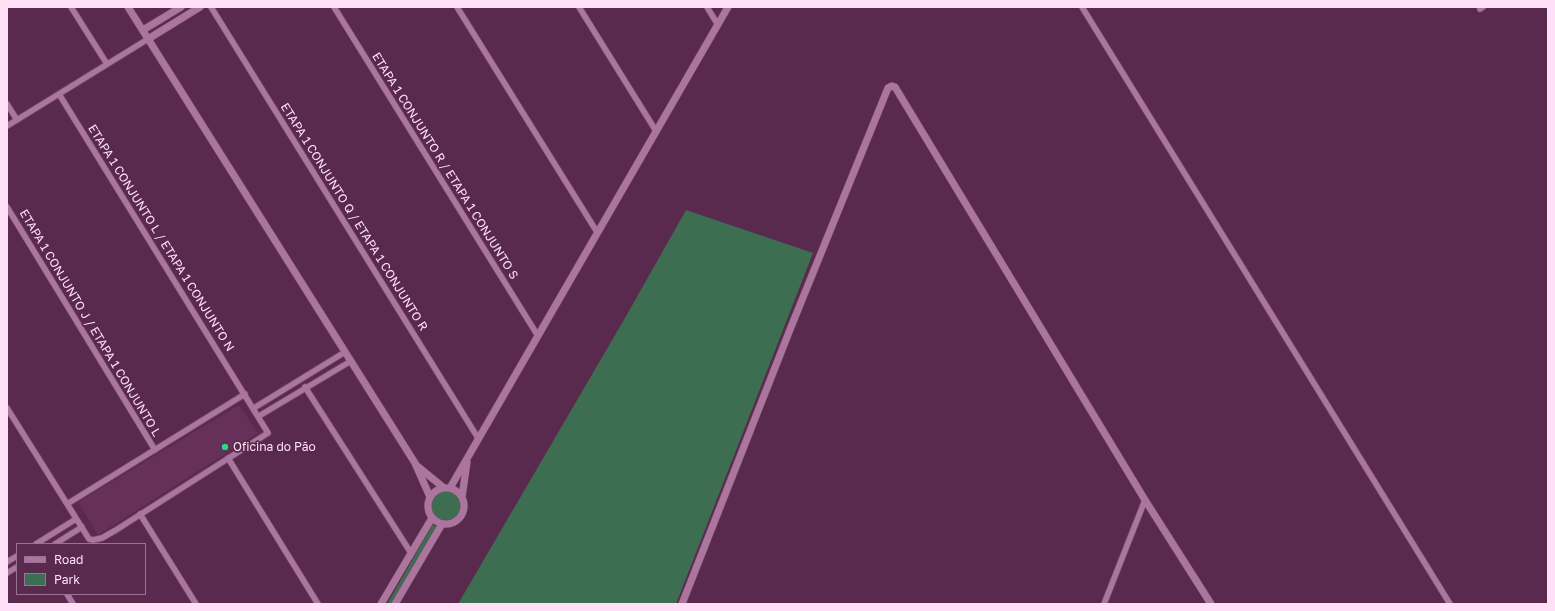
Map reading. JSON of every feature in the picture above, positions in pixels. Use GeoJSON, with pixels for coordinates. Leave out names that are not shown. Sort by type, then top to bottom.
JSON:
{"type":"FeatureCollection","features":[{"type":"Feature","properties":{"kind":"street"},"geometry":{"type":"LineString","coordinates":[[71,7],[107,64]]}},
{"type":"Feature","properties":{"kind":"street"},"geometry":{"type":"LineString","coordinates":[[128,7],[415,463],[430,497]]}},
{"type":"Feature","properties":{"kind":"street"},"geometry":{"type":"LineString","coordinates":[[143,30],[181,7]]}},
{"type":"Feature","properties":{"kind":"street"},"geometry":{"type":"LineString","coordinates":[[7,126],[200,7]]}},
{"type":"Feature","properties":{"kind":"street","name":"ETAPA 1 CONJUNTO Q / ETAPA 1 CONJUNTO R"},"geometry":{"type":"LineString","coordinates":[[211,7],[478,438]]}},
{"type":"Feature","properties":{"kind":"street","name":"ETAPA 1 CONJUNTO R / ETAPA 1 CONJUNTO S"},"geometry":{"type":"LineString","coordinates":[[334,7],[538,336]]}},
{"type":"Feature","properties":{"kind":"street"},"geometry":{"type":"LineString","coordinates":[[457,7],[597,232]]}},
{"type":"Feature","properties":{"kind":"street"},"geometry":{"type":"LineString","coordinates":[[580,7],[656,131]]}},
{"type":"Feature","properties":{"kind":"street"},"geometry":{"type":"LineString","coordinates":[[706,7],[718,25]]}},
{"type":"Feature","properties":{"kind":"street"},"geometry":{"type":"LineString","coordinates":[[468,460],[462,497],[464,509],[458,519],[448,524],[442,524],[432,518],[427,508],[430,497],[433,492],[447,488],[468,460],[478,438],[728,7]]}},
{"type":"Feature","properties":{"kind":"street"},"geometry":{"type":"LineString","coordinates":[[1082,7],[1450,604]]}},
{"type":"Feature","properties":{"kind":"street"},"geometry":{"type":"LineString","coordinates":[[682,604],[797,312],[888,88],[892,86],[895,87],[1145,500],[1211,604]]}},
{"type":"Feature","properties":{"kind":"street","name":"ETAPA 1 CONJUNTO L / ETAPA 1 CONJUNTO N"},"geometry":{"type":"LineString","coordinates":[[59,94],[259,416],[268,433],[228,458]]}},
{"type":"Feature","properties":{"kind":"street"},"geometry":{"type":"LineString","coordinates":[[7,104],[17,120]]}},
{"type":"Feature","properties":{"kind":"street","name":"ETAPA 1 CONJUNTO J / ETAPA 1 CONJUNTO L"},"geometry":{"type":"LineString","coordinates":[[7,207],[155,450]]}},
{"type":"Feature","properties":{"kind":"street"},"geometry":{"type":"LineString","coordinates":[[254,408],[345,352]]}},
{"type":"Feature","properties":{"kind":"street"},"geometry":{"type":"LineString","coordinates":[[259,416],[305,387],[351,361]]}},
{"type":"Feature","properties":{"kind":"street"},"geometry":{"type":"LineString","coordinates":[[305,387],[411,553]]}},
{"type":"Feature","properties":{"kind":"street"},"geometry":{"type":"LineString","coordinates":[[67,504],[245,394]]}},
{"type":"Feature","properties":{"kind":"street"},"geometry":{"type":"LineString","coordinates":[[7,408],[89,539],[97,540],[228,458],[318,604]]}},
{"type":"Feature","properties":{"kind":"street"},"geometry":{"type":"LineString","coordinates":[[415,463],[447,488],[457,491],[462,497]]}},
{"type":"Feature","properties":{"kind":"street"},"geometry":{"type":"LineString","coordinates":[[1104,604],[1145,500]]}},
{"type":"Feature","properties":{"kind":"street"},"geometry":{"type":"LineString","coordinates":[[140,514],[196,604]]}},
{"type":"Feature","properties":{"kind":"street"},"geometry":{"type":"LineString","coordinates":[[381,604],[432,518]]}},
{"type":"Feature","properties":{"kind":"street"},"geometry":{"type":"LineString","coordinates":[[38,543],[76,519]]}},
{"type":"Feature","properties":{"kind":"street"},"geometry":{"type":"LineString","coordinates":[[395,604],[442,524]]}},
{"type":"Feature","properties":{"kind":"street"},"geometry":{"type":"LineString","coordinates":[[57,543],[82,527]]}},
{"type":"Feature","properties":{"kind":"street"},"geometry":{"type":"LineString","coordinates":[[7,562],[16,557]]}},
{"type":"Feature","properties":{"kind":"street"},"geometry":{"type":"LineString","coordinates":[[7,573],[16,568]]}},
{"type":"Feature","properties":{"kind":"street"},"geometry":{"type":"LineString","coordinates":[[68,595],[74,604]]}},
{"type":"Feature","properties":{"kind":"shaded area"},"geometry":{"type":"Polygon","coordinates":[[[239,405],[258,433],[98,535],[78,502],[239,405]]]}},
{"type":"Feature","properties":{"kind":"green space"},"geometry":{"type":"Polygon","coordinates":[[[686,210],[813,253],[676,604],[458,604],[625,318],[686,210]]]}},
{"type":"Feature","properties":{"kind":"green space"},"geometry":{"type":"Polygon","coordinates":[[[446,491],[456,496],[461,506],[456,516],[446,521],[436,516],[431,506],[436,496],[446,491]]]}},
{"type":"Feature","properties":{"kind":"green space"},"geometry":{"type":"Polygon","coordinates":[[[433,524],[436,527],[391,604],[387,604],[433,524]]]}},
{"type":"Feature","properties":{"kind":"place","name":"Oficina do Pão"},"geometry":{"type":"Point","coordinates":[225,447]}}]}
